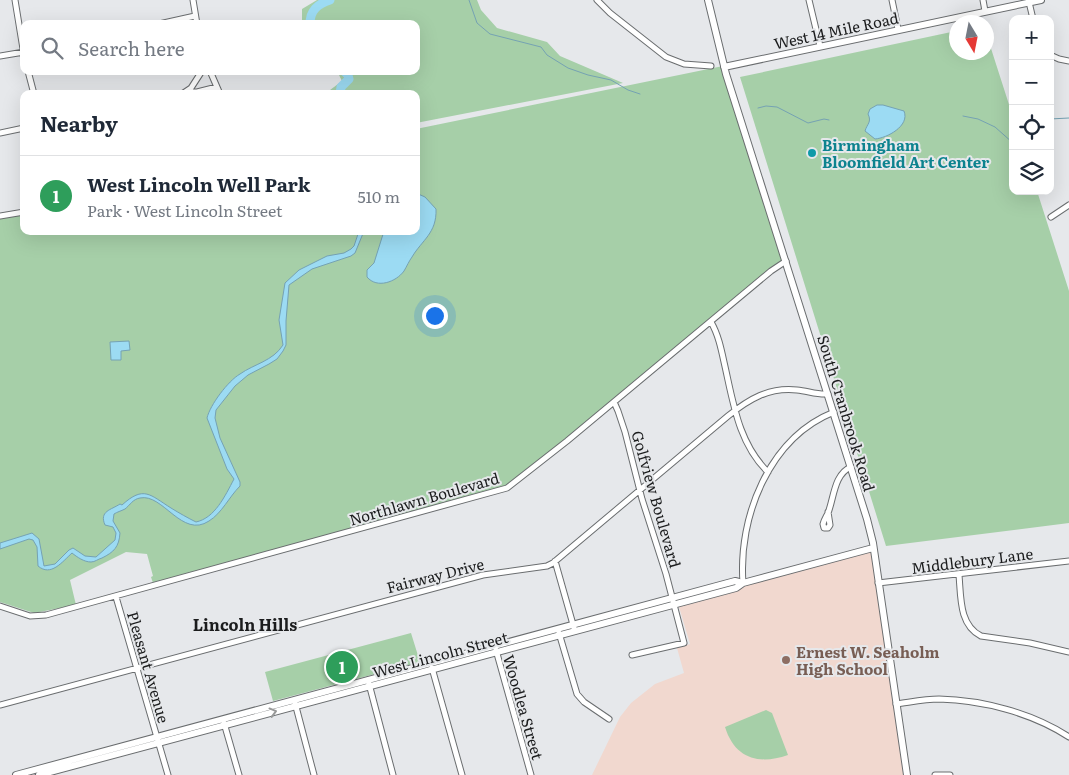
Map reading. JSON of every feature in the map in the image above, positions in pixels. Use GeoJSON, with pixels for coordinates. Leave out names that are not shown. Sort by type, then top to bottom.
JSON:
{"type":"FeatureCollection","features":[{"type":"Feature","properties":{"kind":"street"},"geometry":{"type":"LineString","coordinates":[[15,0],[20,29]]}},
{"type":"Feature","properties":{"kind":"street"},"geometry":{"type":"LineString","coordinates":[[193,0],[196,20]]}},
{"type":"Feature","properties":{"kind":"street"},"geometry":{"type":"LineString","coordinates":[[597,0],[610,13],[666,57],[684,64],[711,66]]}},
{"type":"Feature","properties":{"kind":"street","name":"South Cranbrook Road"},"geometry":{"type":"LineString","coordinates":[[708,0],[724,67],[867,519],[874,548],[907,775]]}},
{"type":"Feature","properties":{"kind":"street"},"geometry":{"type":"LineString","coordinates":[[809,0],[820,46]]}},
{"type":"Feature","properties":{"kind":"street"},"geometry":{"type":"LineString","coordinates":[[892,0],[898,29]]}},
{"type":"Feature","properties":{"kind":"street"},"geometry":{"type":"LineString","coordinates":[[982,0],[985,12]]}},
{"type":"Feature","properties":{"kind":"street","name":"West 14 Mile Road"},"geometry":{"type":"LineString","coordinates":[[724,67],[1041,0]]}},
{"type":"Feature","properties":{"kind":"street"},"geometry":{"type":"LineString","coordinates":[[1029,2],[1032,15]]}},
{"type":"Feature","properties":{"kind":"street"},"geometry":{"type":"LineString","coordinates":[[177,20],[195,16]]}},
{"type":"Feature","properties":{"kind":"street"},"geometry":{"type":"LineString","coordinates":[[0,56],[20,54]]}},
{"type":"Feature","properties":{"kind":"street"},"geometry":{"type":"LineString","coordinates":[[1054,56],[1069,61]]}},
{"type":"Feature","properties":{"kind":"street"},"geometry":{"type":"LineString","coordinates":[[29,75],[33,90]]}},
{"type":"Feature","properties":{"kind":"street"},"geometry":{"type":"LineString","coordinates":[[188,90],[195,84],[200,75]]}},
{"type":"Feature","properties":{"kind":"street"},"geometry":{"type":"LineString","coordinates":[[212,75],[218,90]]}},
{"type":"Feature","properties":{"kind":"street"},"geometry":{"type":"LineString","coordinates":[[205,90],[217,87]]}},
{"type":"Feature","properties":{"kind":"street"},"geometry":{"type":"LineString","coordinates":[[0,133],[20,129]]}},
{"type":"Feature","properties":{"kind":"street"},"geometry":{"type":"LineString","coordinates":[[1051,218],[1069,206]]}},
{"type":"Feature","properties":{"kind":"street"},"geometry":{"type":"LineString","coordinates":[[0,216],[20,213]]}},
{"type":"Feature","properties":{"kind":"street","name":"Northlawn Boulevard"},"geometry":{"type":"LineString","coordinates":[[0,606],[36,616],[116,597],[502,490],[530,471],[786,260]]}},
{"type":"Feature","properties":{"kind":"street"},"geometry":{"type":"LineString","coordinates":[[710,322],[718,340],[745,442],[768,472]]}},
{"type":"Feature","properties":{"kind":"street","name":"Fairway Drive"},"geometry":{"type":"LineString","coordinates":[[0,705],[482,575],[543,567],[555,561],[736,410],[758,395],[778,390],[794,389],[828,394]]}},
{"type":"Feature","properties":{"kind":"street","name":"Golfview Boulevard"},"geometry":{"type":"LineString","coordinates":[[614,402],[620,416],[684,642],[632,656]]}},
{"type":"Feature","properties":{"kind":"street"},"geometry":{"type":"LineString","coordinates":[[743,582],[744,549],[748,520],[768,472],[783,451],[803,431],[817,420],[834,412]]}},
{"type":"Feature","properties":{"kind":"street"},"geometry":{"type":"LineString","coordinates":[[828,512],[834,490],[842,474],[851,467]]}},
{"type":"Feature","properties":{"kind":"street","name":"West Lincoln Street"},"geometry":{"type":"LineString","coordinates":[[16,775],[55,768],[574,628],[672,601],[734,581],[743,582],[874,548]]}},
{"type":"Feature","properties":{"kind":"street"},"geometry":{"type":"LineString","coordinates":[[555,561],[574,628]]}},
{"type":"Feature","properties":{"kind":"street","name":"Middlebury Lane"},"geometry":{"type":"LineString","coordinates":[[878,583],[1069,561]]}},
{"type":"Feature","properties":{"kind":"street"},"geometry":{"type":"LineString","coordinates":[[959,575],[964,617],[974,633],[986,637],[1044,645],[1069,652]]}},
{"type":"Feature","properties":{"kind":"street","name":"Pleasant Avenue"},"geometry":{"type":"LineString","coordinates":[[116,597],[168,775]]}},
{"type":"Feature","properties":{"kind":"street"},"geometry":{"type":"LineString","coordinates":[[558,632],[578,694],[584,702],[609,720]]}},
{"type":"Feature","properties":{"kind":"street","name":"Woodlea Street"},"geometry":{"type":"LineString","coordinates":[[495,649],[531,775]]}},
{"type":"Feature","properties":{"kind":"street"},"geometry":{"type":"LineString","coordinates":[[431,666],[462,775]]}},
{"type":"Feature","properties":{"kind":"street"},"geometry":{"type":"LineString","coordinates":[[369,683],[393,775]]}},
{"type":"Feature","properties":{"kind":"street"},"geometry":{"type":"LineString","coordinates":[[896,704],[937,699],[972,702],[996,707],[1030,718],[1069,736]]}},
{"type":"Feature","properties":{"kind":"street"},"geometry":{"type":"LineString","coordinates":[[295,703],[314,775]]}},
{"type":"Feature","properties":{"kind":"street"},"geometry":{"type":"LineString","coordinates":[[224,722],[239,775]]}},
{"type":"Feature","properties":{"kind":"street","name":"West Lincoln Street"},"geometry":{"type":"LineString","coordinates":[[40,775],[55,768]]}},
{"type":"Feature","properties":{"kind":"street"},"geometry":{"type":"LineString","coordinates":[[935,775],[950,775]]}},
{"type":"Feature","properties":{"kind":"shaded area","name":"Ernest W. Seaholm High School"},"geometry":{"type":"Polygon","coordinates":[[[874,548],[907,775],[592,775],[620,717],[631,703],[655,684],[684,673],[677,648],[690,644],[677,600],[874,548]]]}},
{"type":"Feature","properties":{"kind":"green space"},"geometry":{"type":"Polygon","coordinates":[[[317,0],[477,0],[481,10],[497,28],[547,42],[560,56],[623,83],[420,122],[420,90],[330,90],[342,81],[339,75],[420,75],[420,20],[302,20],[302,9],[317,0]]]}},
{"type":"Feature","properties":{"kind":"green space"},"geometry":{"type":"Polygon","coordinates":[[[949,32],[949,60],[994,60],[994,58],[1009,105],[1009,195],[1038,195],[1069,291],[1069,523],[886,546],[740,77],[949,32]]]}},
{"type":"Feature","properties":{"kind":"green space"},"geometry":{"type":"Polygon","coordinates":[[[723,66],[784,261],[510,489],[196,575],[153,583],[147,554],[126,552],[70,580],[76,605],[34,613],[0,602],[0,214],[20,211],[20,235],[420,235],[420,128],[723,66]]]}},
{"type":"Feature","properties":{"kind":"green space"},"geometry":{"type":"Polygon","coordinates":[[[411,633],[420,662],[273,701],[265,672],[411,633]]]}},
{"type":"Feature","properties":{"kind":"green space"},"geometry":{"type":"Polygon","coordinates":[[[766,710],[772,713],[788,755],[767,759],[749,757],[742,753],[729,738],[725,727],[766,710]]]}},
{"type":"Feature","properties":{"kind":"water"},"geometry":{"type":"Polygon","coordinates":[[[877,105],[904,111],[905,116],[901,126],[891,134],[875,139],[865,131],[869,121],[868,114],[870,109],[877,105]]]}},
{"type":"Feature","properties":{"kind":"water"},"geometry":{"type":"Polygon","coordinates":[[[420,195],[425,197],[436,209],[434,224],[401,275],[386,283],[371,281],[367,277],[367,270],[374,263],[383,235],[420,235],[420,195]]]}},
{"type":"Feature","properties":{"kind":"water"},"geometry":{"type":"Polygon","coordinates":[[[358,235],[362,235],[355,253],[351,256],[312,269],[289,285],[286,345],[283,351],[277,359],[248,375],[235,386],[216,410],[215,418],[220,438],[240,482],[240,486],[214,518],[199,525],[190,524],[181,520],[157,502],[148,498],[140,498],[133,501],[125,509],[114,514],[113,521],[120,533],[117,545],[110,554],[94,562],[78,558],[72,553],[56,567],[47,570],[38,566],[37,547],[33,540],[29,539],[0,549],[0,543],[32,533],[39,539],[44,566],[55,564],[73,548],[85,556],[96,557],[115,540],[116,533],[113,527],[105,525],[105,514],[136,495],[142,494],[152,496],[196,522],[209,516],[219,505],[234,479],[227,469],[207,418],[212,407],[235,377],[269,359],[283,345],[279,320],[285,283],[299,270],[327,256],[344,253],[354,246],[358,235]]]}},
{"type":"Feature","properties":{"kind":"water"},"geometry":{"type":"Polygon","coordinates":[[[129,341],[130,350],[121,351],[121,360],[111,360],[110,342],[129,341]]]}},
{"type":"Feature","properties":{"kind":"waterway"},"geometry":{"type":"LineString","coordinates":[[310,20],[313,11],[322,3],[330,0]]}},
{"type":"Feature","properties":{"kind":"waterway"},"geometry":{"type":"LineString","coordinates":[[469,0],[477,23],[490,34],[541,47],[547,55],[568,68],[611,80],[628,90],[640,94]]}},
{"type":"Feature","properties":{"kind":"waterway"},"geometry":{"type":"LineString","coordinates":[[341,90],[349,79],[348,75]]}},
{"type":"Feature","properties":{"kind":"waterway"},"geometry":{"type":"LineString","coordinates":[[758,108],[766,106],[777,107],[808,123],[824,119],[829,120]]}},
{"type":"Feature","properties":{"kind":"waterway"},"geometry":{"type":"LineString","coordinates":[[963,116],[978,119],[995,127],[1009,139]]}},
{"type":"Feature","properties":{"kind":"waterway"},"geometry":{"type":"LineString","coordinates":[[1054,119],[1069,118]]}},
{"type":"Feature","properties":{"kind":"place","name":"Birmingham Bloomfield Art Center"},"geometry":{"type":"Point","coordinates":[812,153]}},
{"type":"Feature","properties":{"kind":"place","name":"Ernest W. Seaholm High School"},"geometry":{"type":"Point","coordinates":[786,660]}},
{"type":"Feature","properties":{"kind":"place","name":"West Lincoln Well Park"},"geometry":{"type":"Point","coordinates":[342,667]}},
{"type":"Feature","properties":{"kind":"district","name":"Lincoln Hills"},"geometry":{"type":"Point","coordinates":[245,624]}}]}
